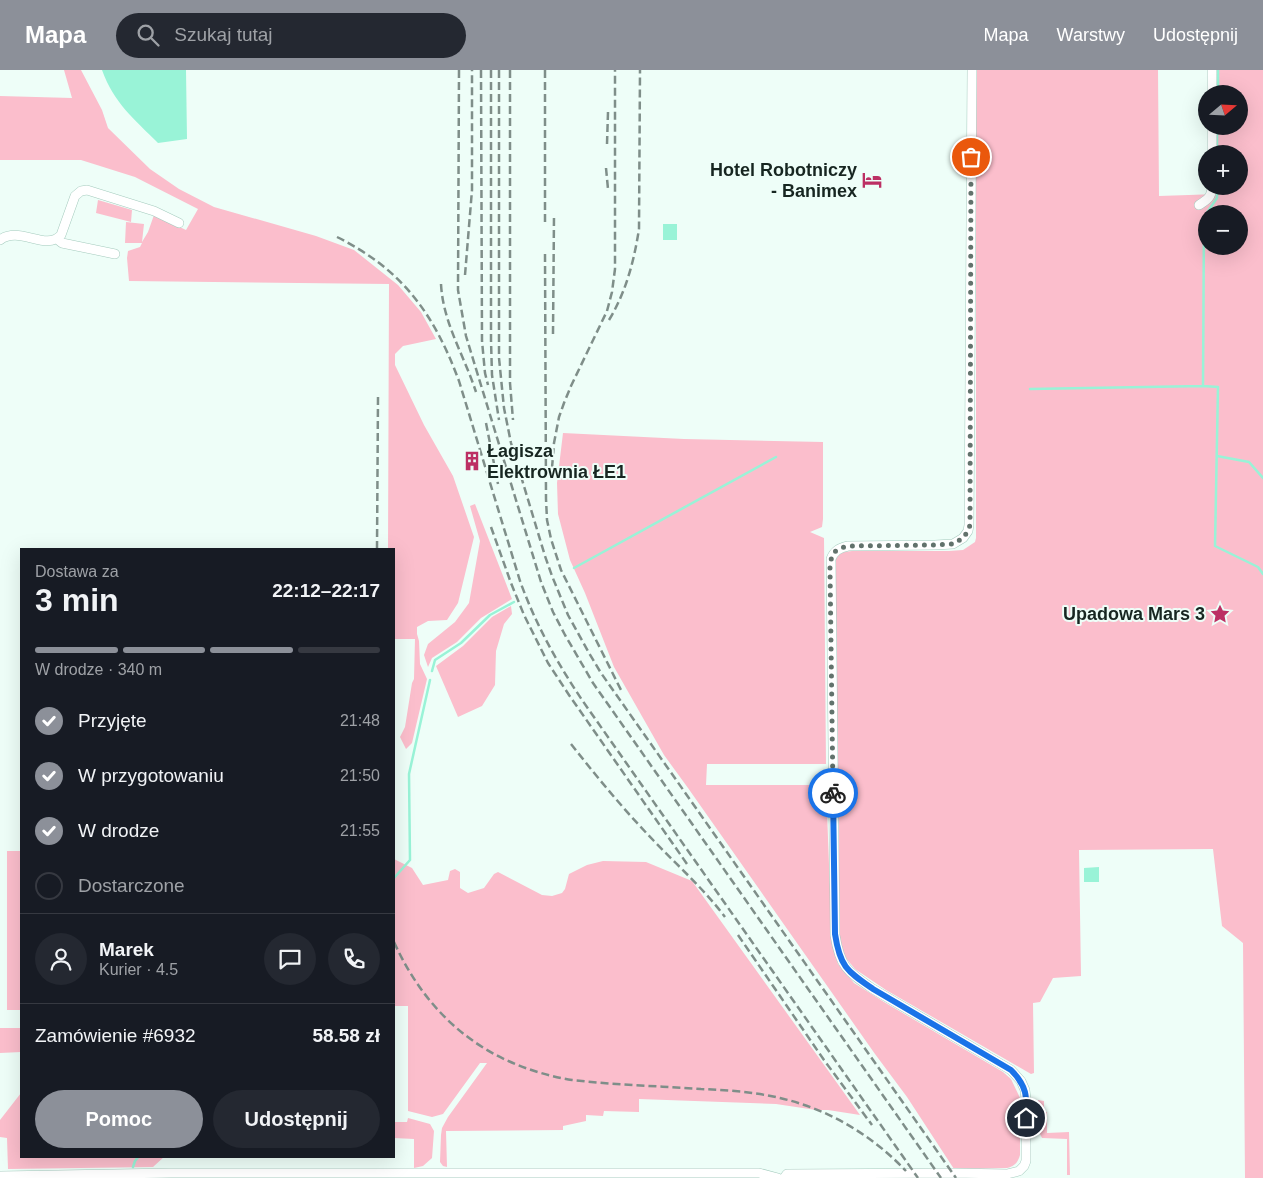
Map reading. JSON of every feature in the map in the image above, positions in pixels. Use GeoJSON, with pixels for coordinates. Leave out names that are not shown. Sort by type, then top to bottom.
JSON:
{"type":"FeatureCollection","features":[{"type":"Feature","properties":{"kind":"street"},"geometry":{"type":"LineString","coordinates":[[784,1178],[788,1174],[814,1176],[953,1172],[1007,1174],[1018,1171],[1024,1166],[1026,1156],[1026,1099],[1023,1085],[1017,1076],[1011,1070],[854,976],[839,956],[835,934],[832,555],[838,549],[848,546],[953,544],[963,538],[970,525],[972,70]]}},
{"type":"Feature","properties":{"kind":"street"},"geometry":{"type":"LineString","coordinates":[[1212,70],[1212,85]]}},
{"type":"Feature","properties":{"kind":"street"},"geometry":{"type":"LineString","coordinates":[[0,240],[12,235],[48,241],[57,240],[61,235],[75,196],[87,190],[154,211],[179,223]]}},
{"type":"Feature","properties":{"kind":"street"},"geometry":{"type":"LineString","coordinates":[[1199,205],[1210,195]]}},
{"type":"Feature","properties":{"kind":"street"},"geometry":{"type":"LineString","coordinates":[[57,240],[62,244],[116,254]]}},
{"type":"Feature","properties":{"kind":"street"},"geometry":{"type":"LineString","coordinates":[[0,1176],[125,1173],[171,1175],[759,1173],[778,1178]]}},
{"type":"Feature","properties":{"kind":"shaded area"},"geometry":{"type":"Polygon","coordinates":[[[64,70],[81,70],[102,110],[108,128],[150,169],[179,189],[214,207],[316,236],[354,250],[398,285],[421,312],[436,339],[403,346],[395,354],[395,365],[424,425],[453,476],[474,537],[458,603],[447,620],[428,621],[417,627],[420,664],[427,679],[412,743],[406,749],[400,737],[405,727],[414,679],[415,639],[395,639],[395,548],[388,548],[389,284],[129,281],[128,251],[140,247],[142,243],[125,243],[126,222],[144,224],[142,242],[154,215],[186,230],[198,209],[135,177],[81,160],[0,160],[0,96],[72,98],[64,70]]]}},
{"type":"Feature","properties":{"kind":"shaded area"},"geometry":{"type":"Polygon","coordinates":[[[102,70],[186,70],[187,139],[158,143],[133,118],[112,92],[102,70]]]}},
{"type":"Feature","properties":{"kind":"shaded area"},"geometry":{"type":"Polygon","coordinates":[[[976,70],[1158,70],[1159,196],[1248,195],[1248,145],[1218,145],[1217,135],[1248,135],[1248,85],[1217,85],[1217,70],[1263,70],[1263,1178],[1245,1178],[1243,943],[1222,926],[1213,849],[1079,850],[1081,976],[1053,978],[1040,1002],[1033,1003],[1034,1073],[1031,1074],[886,990],[855,969],[845,957],[840,941],[834,563],[837,557],[845,552],[963,550],[975,542],[976,70]]]}},
{"type":"Feature","properties":{"kind":"shaded area"},"geometry":{"type":"Polygon","coordinates":[[[98,200],[132,210],[131,222],[96,213],[98,200]]]}},
{"type":"Feature","properties":{"kind":"shaded area"},"geometry":{"type":"Polygon","coordinates":[[[663,224],[677,224],[677,240],[663,240],[663,224]]]}},
{"type":"Feature","properties":{"kind":"shaded area"},"geometry":{"type":"Polygon","coordinates":[[[563,433],[684,439],[823,442],[822,527],[810,532],[824,538],[826,764],[707,764],[706,785],[826,785],[832,944],[838,964],[854,983],[1003,1072],[1011,1079],[1020,1098],[1020,1155],[1014,1165],[1007,1168],[954,1169],[907,1097],[664,755],[614,667],[570,560],[558,514],[557,483],[563,433]]]}},
{"type":"Feature","properties":{"kind":"shaded area"},"geometry":{"type":"Polygon","coordinates":[[[475,504],[512,599],[481,618],[457,642],[432,658],[428,667],[424,655],[428,644],[455,622],[469,603],[480,541],[470,506],[475,504]]]}},
{"type":"Feature","properties":{"kind":"shaded area"},"geometry":{"type":"Polygon","coordinates":[[[511,606],[512,614],[504,624],[496,651],[495,685],[482,706],[458,717],[436,666],[463,646],[492,617],[511,606]]]}},
{"type":"Feature","properties":{"kind":"shaded area"},"geometry":{"type":"Polygon","coordinates":[[[7,851],[20,851],[20,1010],[7,1010],[7,851]]]}},
{"type":"Feature","properties":{"kind":"shaded area"},"geometry":{"type":"Polygon","coordinates":[[[395,860],[412,868],[423,885],[448,880],[450,871],[455,869],[460,872],[460,888],[468,893],[484,888],[494,874],[498,872],[542,895],[552,896],[562,893],[569,874],[587,865],[603,861],[646,862],[692,881],[860,1115],[776,1104],[639,1099],[639,1112],[604,1111],[603,1116],[586,1115],[586,1121],[563,1126],[563,1130],[446,1131],[447,1167],[443,1166],[440,1162],[442,1128],[487,1063],[480,1063],[443,1114],[432,1117],[408,1111],[408,1006],[395,1006],[395,860]]]}},
{"type":"Feature","properties":{"kind":"shaded area"},"geometry":{"type":"Polygon","coordinates":[[[1099,867],[1099,882],[1084,882],[1084,868],[1099,867]]]}},
{"type":"Feature","properties":{"kind":"shaded area"},"geometry":{"type":"Polygon","coordinates":[[[0,1028],[20,1028],[20,1052],[0,1053],[0,1028]]]}},
{"type":"Feature","properties":{"kind":"shaded area"},"geometry":{"type":"Polygon","coordinates":[[[20,1094],[20,1158],[163,1158],[153,1167],[8,1169],[7,1138],[0,1137],[0,1120],[20,1094]]]}},
{"type":"Feature","properties":{"kind":"shaded area"},"geometry":{"type":"Polygon","coordinates":[[[1038,1100],[1044,1101],[1044,1112],[1047,1112],[1047,1133],[1069,1132],[1070,1175],[1067,1175],[1067,1139],[1042,1138],[1038,1130],[1038,1100]]]}},
{"type":"Feature","properties":{"kind":"shaded area"},"geometry":{"type":"Polygon","coordinates":[[[408,1118],[430,1124],[434,1131],[432,1158],[423,1166],[414,1168],[414,1139],[395,1138],[395,1122],[407,1122],[408,1118]]]}},
{"type":"Feature","properties":{"kind":"waterway"},"geometry":{"type":"LineString","coordinates":[[1218,70],[1218,85]]}},
{"type":"Feature","properties":{"kind":"waterway"},"geometry":{"type":"LineString","coordinates":[[1217,135],[1217,145]]}},
{"type":"Feature","properties":{"kind":"waterway"},"geometry":{"type":"LineString","coordinates":[[1203,385],[1204,217],[1217,198],[1217,195]]}},
{"type":"Feature","properties":{"kind":"waterway"},"geometry":{"type":"LineString","coordinates":[[1030,389],[1218,387],[1215,546],[1258,567],[1263,574]]}},
{"type":"Feature","properties":{"kind":"waterway"},"geometry":{"type":"LineString","coordinates":[[1217,456],[1249,462],[1263,478]]}},
{"type":"Feature","properties":{"kind":"waterway"},"geometry":{"type":"LineString","coordinates":[[574,568],[776,457]]}},
{"type":"Feature","properties":{"kind":"waterway"},"geometry":{"type":"LineString","coordinates":[[432,671],[435,660],[461,643],[490,615],[514,602]]}},
{"type":"Feature","properties":{"kind":"waterway"},"geometry":{"type":"LineString","coordinates":[[395,877],[410,860],[409,774],[430,680]]}},
{"type":"Feature","properties":{"kind":"waterway"},"geometry":{"type":"LineString","coordinates":[[133,1167],[137,1158]]}},
{"type":"Feature","properties":{"kind":"railway"},"geometry":{"type":"LineString","coordinates":[[459,70],[458,290],[466,336],[541,582],[553,612],[593,683],[941,1178]]}},
{"type":"Feature","properties":{"kind":"railway"},"geometry":{"type":"LineString","coordinates":[[465,275],[472,190],[472,70]]}},
{"type":"Feature","properties":{"kind":"railway"},"geometry":{"type":"LineString","coordinates":[[481,70],[482,341],[488,385]]}},
{"type":"Feature","properties":{"kind":"railway"},"geometry":{"type":"LineString","coordinates":[[491,70],[491,340],[492,375],[499,420]]}},
{"type":"Feature","properties":{"kind":"railway"},"geometry":{"type":"LineString","coordinates":[[499,70],[499,358],[504,408],[511,443],[545,556],[568,615],[601,673],[956,1178]]}},
{"type":"Feature","properties":{"kind":"railway"},"geometry":{"type":"LineString","coordinates":[[510,70],[510,383],[513,420]]}},
{"type":"Feature","properties":{"kind":"railway"},"geometry":{"type":"LineString","coordinates":[[545,70],[545,226]]}},
{"type":"Feature","properties":{"kind":"railway"},"geometry":{"type":"LineString","coordinates":[[552,468],[559,417],[571,386],[607,311],[612,292],[615,269],[615,70]]}},
{"type":"Feature","properties":{"kind":"railway"},"geometry":{"type":"LineString","coordinates":[[609,320],[628,276],[635,253],[639,229],[640,70]]}},
{"type":"Feature","properties":{"kind":"railway"},"geometry":{"type":"LineString","coordinates":[[607,144],[608,112]]}},
{"type":"Feature","properties":{"kind":"railway"},"geometry":{"type":"LineString","coordinates":[[606,168],[608,189]]}},
{"type":"Feature","properties":{"kind":"railway"},"geometry":{"type":"LineString","coordinates":[[553,334],[554,216]]}},
{"type":"Feature","properties":{"kind":"railway"},"geometry":{"type":"LineString","coordinates":[[337,237],[360,250],[398,279],[427,315],[439,335],[459,381],[520,581],[534,615],[559,664],[589,710],[918,1178]]}},
{"type":"Feature","properties":{"kind":"railway"},"geometry":{"type":"LineString","coordinates":[[545,254],[547,520],[561,570],[622,692]]}},
{"type":"Feature","properties":{"kind":"railway"},"geometry":{"type":"LineString","coordinates":[[441,284],[450,326],[476,392]]}},
{"type":"Feature","properties":{"kind":"railway"},"geometry":{"type":"LineString","coordinates":[[377,548],[378,397]]}},
{"type":"Feature","properties":{"kind":"railway"},"geometry":{"type":"LineString","coordinates":[[486,423],[498,484]]}},
{"type":"Feature","properties":{"kind":"railway"},"geometry":{"type":"LineString","coordinates":[[491,527],[524,615],[548,663],[687,864]]}},
{"type":"Feature","properties":{"kind":"railway"},"geometry":{"type":"LineString","coordinates":[[571,744],[632,817],[700,887],[725,917]]}},
{"type":"Feature","properties":{"kind":"railway"},"geometry":{"type":"LineString","coordinates":[[738,935],[824,1060],[872,1125]]}},
{"type":"Feature","properties":{"kind":"railway"},"geometry":{"type":"LineString","coordinates":[[395,944],[408,969],[425,994],[444,1016],[465,1035],[488,1050],[514,1063],[542,1073],[572,1080],[741,1092],[770,1096],[798,1103],[832,1116],[864,1135],[906,1171]]}},
{"type":"Feature","properties":{"kind":"way so far"},"geometry":{"type":"LineString","coordinates":[[833,793],[830,568],[832,555],[838,549],[848,546],[953,544],[963,538],[970,525],[971,157]]}},
{"type":"Feature","properties":{"kind":"place","name":"Hotel Robotniczy - Banimex"},"geometry":{"type":"Point","coordinates":[872,180]}},
{"type":"Feature","properties":{"kind":"place","name":"Łagisza Elektrownia ŁE1"},"geometry":{"type":"Point","coordinates":[472,461]}},
{"type":"Feature","properties":{"kind":"place","name":"Upadowa Mars 3"},"geometry":{"type":"Point","coordinates":[1220,614]}},
{"type":"Feature","properties":{"kind":"route"},"geometry":{"type":"LineString","coordinates":[[833,793],[835,934],[839,956],[854,976],[873,989],[1011,1070],[1021,1081],[1025,1090],[1026,1118]]}}]}
